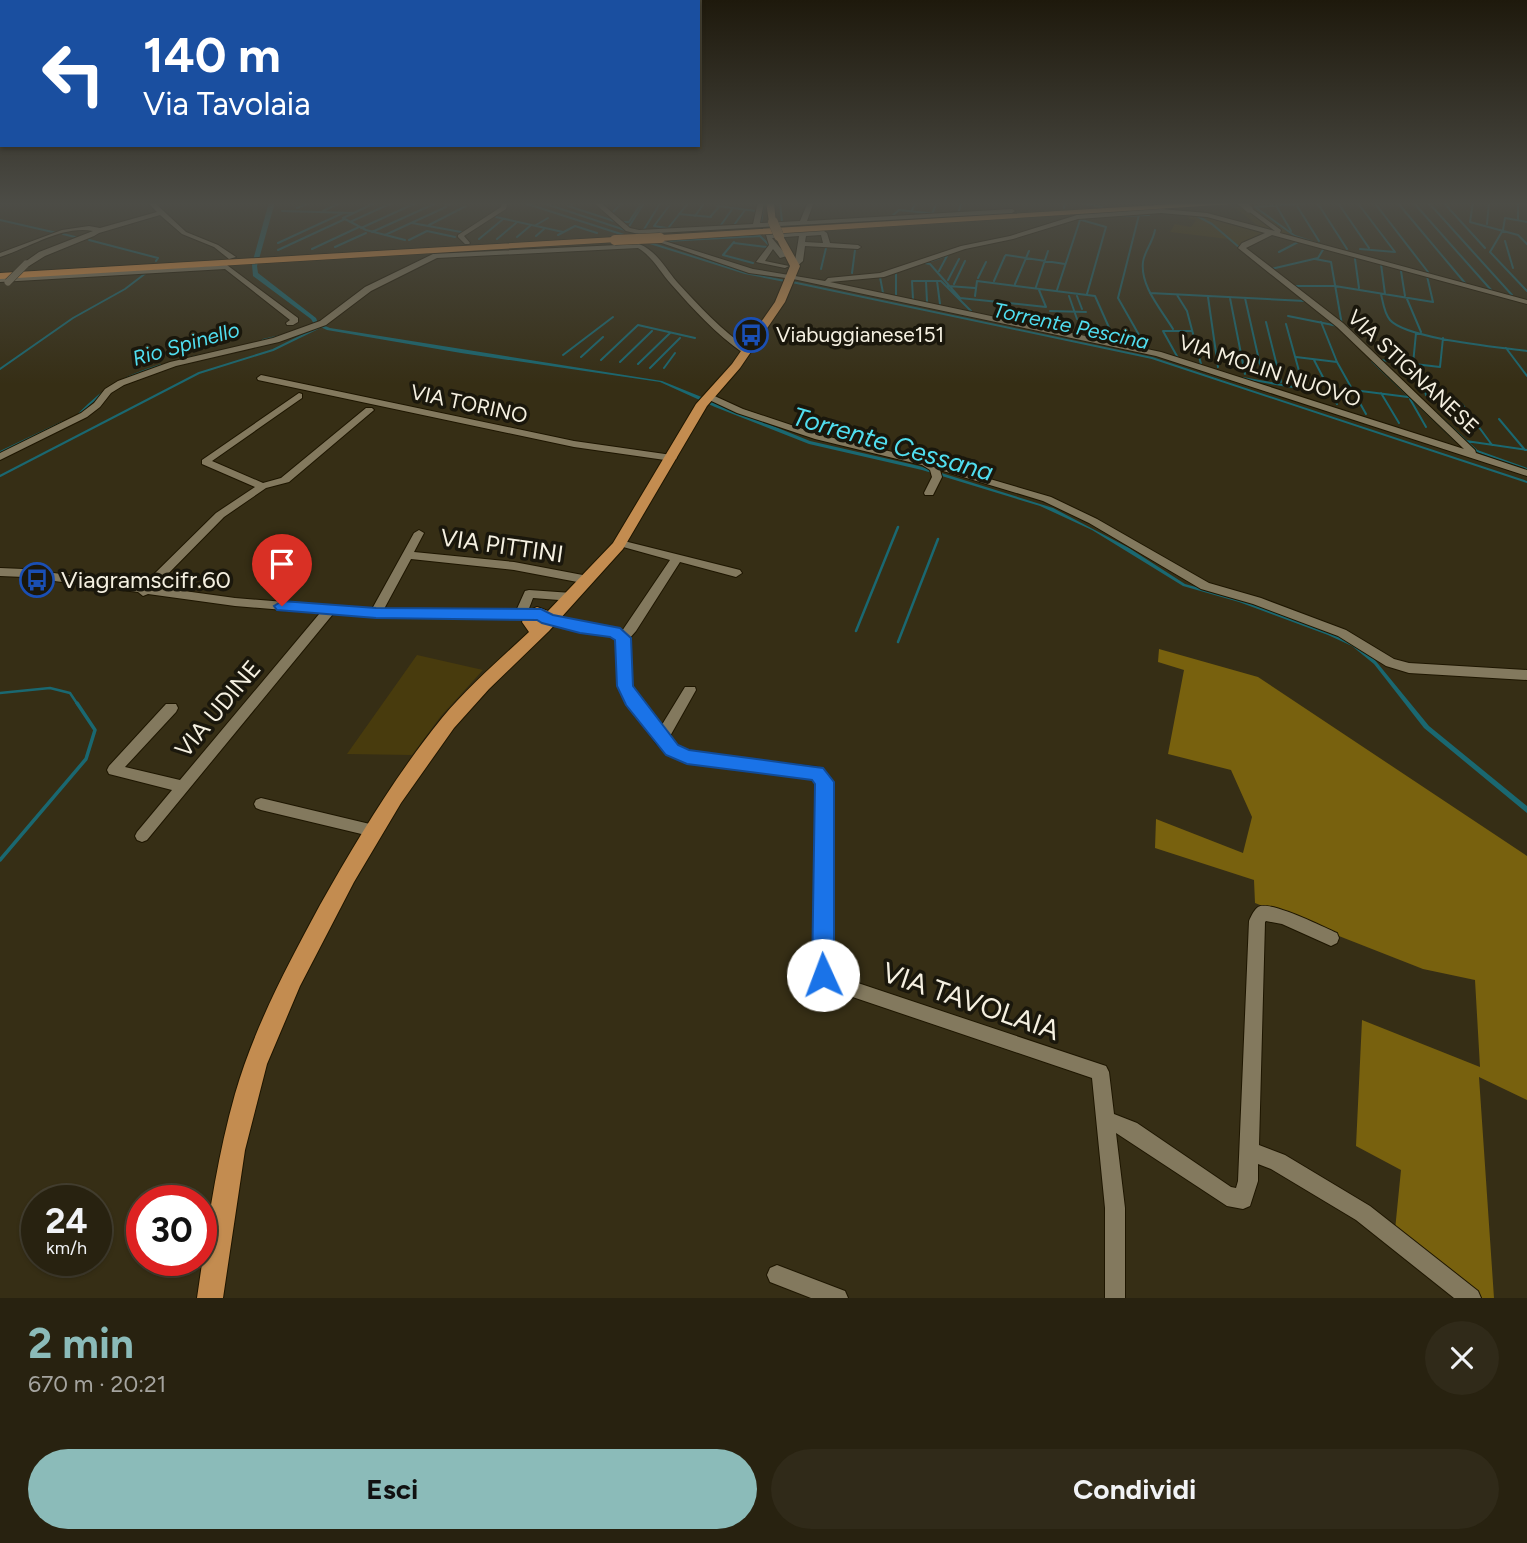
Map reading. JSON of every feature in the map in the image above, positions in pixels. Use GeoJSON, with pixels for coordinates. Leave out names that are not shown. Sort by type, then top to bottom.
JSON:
{"type":"FeatureCollection","features":[{"type":"Feature","properties":{"kind":"highway"},"geometry":{"type":"LineString","coordinates":[[2,278],[221,263]]}},
{"type":"Feature","properties":{"kind":"main road"},"geometry":{"type":"LineString","coordinates":[[210,1298],[231,1163],[255,1066],[302,960],[374,831],[448,723],[514,652],[535,620],[569,600],[620,543],[705,399],[746,351],[780,302],[790,280],[789,263]]}},
{"type":"Feature","properties":{"kind":"street"},"geometry":{"type":"LineString","coordinates":[[0,287],[2,278],[28,263]]}},
{"type":"Feature","properties":{"kind":"street"},"geometry":{"type":"LineString","coordinates":[[0,457],[85,415],[102,401],[108,391],[132,379],[184,361],[276,340],[318,325],[368,289],[423,263]]}},
{"type":"Feature","properties":{"kind":"street"},"geometry":{"type":"LineString","coordinates":[[658,263],[725,335],[746,351]]}},
{"type":"Feature","properties":{"kind":"street"},"geometry":{"type":"LineString","coordinates":[[727,263],[790,280],[873,277],[916,263]]}},
{"type":"Feature","properties":{"kind":"street"},"geometry":{"type":"LineString","coordinates":[[769,263],[790,266],[796,263]]}},
{"type":"Feature","properties":{"kind":"street","name":"VIA STIGNANESE"},"geometry":{"type":"LineString","coordinates":[[1261,263],[1340,325],[1476,455]]}},
{"type":"Feature","properties":{"kind":"street"},"geometry":{"type":"LineString","coordinates":[[1382,263],[1527,302]]}},
{"type":"Feature","properties":{"kind":"street"},"geometry":{"type":"LineString","coordinates":[[2,278],[227,266],[295,320],[290,323]]}},
{"type":"Feature","properties":{"kind":"street","name":"VIA MOLIN NUOVO"},"geometry":{"type":"LineString","coordinates":[[790,280],[1158,354],[1527,473]]}},
{"type":"Feature","properties":{"kind":"street","name":"VIA TORINO"},"geometry":{"type":"LineString","coordinates":[[261,378],[574,443],[672,458]]}},
{"type":"Feature","properties":{"kind":"street"},"geometry":{"type":"LineString","coordinates":[[262,486],[205,462],[299,396]]}},
{"type":"Feature","properties":{"kind":"street"},"geometry":{"type":"LineString","coordinates":[[705,399],[818,437],[919,461],[1059,504],[1205,586],[1257,601],[1342,633],[1390,663],[1409,668],[1527,675]]}},
{"type":"Feature","properties":{"kind":"street"},"geometry":{"type":"LineString","coordinates":[[143,592],[212,522],[262,486],[285,480],[369,410]]}},
{"type":"Feature","properties":{"kind":"street"},"geometry":{"type":"LineString","coordinates":[[919,461],[936,474],[929,493]]}},
{"type":"Feature","properties":{"kind":"street"},"geometry":{"type":"LineString","coordinates":[[376,613],[419,533]]}},
{"type":"Feature","properties":{"kind":"street"},"geometry":{"type":"LineString","coordinates":[[620,543],[736,573]]}},
{"type":"Feature","properties":{"kind":"street","name":"VIA PITTINI"},"geometry":{"type":"LineString","coordinates":[[409,555],[514,566],[589,580]]}},
{"type":"Feature","properties":{"kind":"street"},"geometry":{"type":"LineString","coordinates":[[0,572],[24,573],[143,592],[329,610],[535,620],[614,632],[623,638],[676,559]]}},
{"type":"Feature","properties":{"kind":"street"},"geometry":{"type":"LineString","coordinates":[[535,620],[529,594],[569,600]]}},
{"type":"Feature","properties":{"kind":"street","name":"VIA UDINE"},"geometry":{"type":"LineString","coordinates":[[142,836],[329,610]]}},
{"type":"Feature","properties":{"kind":"street","name":"VIA TAVOLAIA"},"geometry":{"type":"LineString","coordinates":[[623,638],[625,686],[661,739],[672,750],[687,757],[817,773],[825,782],[823,975],[829,981],[1100,1072],[1115,1208],[1115,1298]]}},
{"type":"Feature","properties":{"kind":"street"},"geometry":{"type":"LineString","coordinates":[[661,739],[691,690]]}},
{"type":"Feature","properties":{"kind":"street"},"geometry":{"type":"LineString","coordinates":[[171,708],[114,770],[183,786]]}},
{"type":"Feature","properties":{"kind":"street"},"geometry":{"type":"LineString","coordinates":[[261,803],[374,831]]}},
{"type":"Feature","properties":{"kind":"street"},"geometry":{"type":"LineString","coordinates":[[1106,1120],[1130,1130],[1234,1199],[1243,1199],[1247,1192],[1257,921],[1262,914],[1283,917],[1331,938]]}},
{"type":"Feature","properties":{"kind":"street"},"geometry":{"type":"LineString","coordinates":[[1248,1159],[1254,1154],[1278,1162],[1363,1213],[1471,1298]]}},
{"type":"Feature","properties":{"kind":"street"},"geometry":{"type":"LineString","coordinates":[[777,1275],[838,1298]]}},
{"type":"Feature","properties":{"kind":"shaded area"},"geometry":{"type":"Polygon","coordinates":[[[1159,649],[1258,677],[1527,856],[1527,1100],[1479,1077],[1494,1298],[1481,1298],[1395,1230],[1401,1170],[1356,1146],[1362,1020],[1480,1067],[1475,980],[1423,969],[1255,903],[1254,880],[1155,848],[1156,819],[1243,853],[1252,817],[1231,770],[1168,754],[1184,670],[1158,662],[1159,649]]]}},
{"type":"Feature","properties":{"kind":"shaded area"},"geometry":{"type":"Polygon","coordinates":[[[417,655],[483,670],[441,716],[412,755],[347,754],[417,655]]]}},
{"type":"Feature","properties":{"kind":"water"},"geometry":{"type":"Polygon","coordinates":[[[258,263],[258,273],[316,318],[318,323],[330,328],[662,381],[810,441],[919,466],[1053,508],[1129,548],[1185,584],[1243,600],[1336,634],[1370,654],[1429,726],[1527,806],[1527,813],[1424,728],[1374,664],[1352,646],[1239,602],[1183,586],[1092,530],[1040,506],[922,470],[809,444],[660,382],[327,330],[314,324],[253,276],[252,264],[258,263]]]}},
{"type":"Feature","properties":{"kind":"waterway","name":"Torrente Pescina"},"geometry":{"type":"LineString","coordinates":[[712,263],[785,281]]}},
{"type":"Feature","properties":{"kind":"waterway"},"geometry":{"type":"LineString","coordinates":[[821,269],[823,263]]}},
{"type":"Feature","properties":{"kind":"waterway"},"geometry":{"type":"LineString","coordinates":[[852,273],[853,263]]}},
{"type":"Feature","properties":{"kind":"waterway"},"geometry":{"type":"LineString","coordinates":[[925,263],[930,264],[950,286]]}},
{"type":"Feature","properties":{"kind":"waterway"},"geometry":{"type":"LineString","coordinates":[[939,271],[943,263]]}},
{"type":"Feature","properties":{"kind":"waterway"},"geometry":{"type":"LineString","coordinates":[[948,280],[957,263]]}},
{"type":"Feature","properties":{"kind":"waterway"},"geometry":{"type":"LineString","coordinates":[[954,284],[964,263]]}},
{"type":"Feature","properties":{"kind":"waterway"},"geometry":{"type":"LineString","coordinates":[[978,278],[986,263]]}},
{"type":"Feature","properties":{"kind":"waterway"},"geometry":{"type":"LineString","coordinates":[[994,281],[1002,263]]}},
{"type":"Feature","properties":{"kind":"waterway"},"geometry":{"type":"LineString","coordinates":[[1015,284],[1024,263]]}},
{"type":"Feature","properties":{"kind":"waterway"},"geometry":{"type":"LineString","coordinates":[[1036,287],[1044,263]]}},
{"type":"Feature","properties":{"kind":"waterway"},"geometry":{"type":"LineString","coordinates":[[1056,263],[1065,264]]}},
{"type":"Feature","properties":{"kind":"waterway"},"geometry":{"type":"LineString","coordinates":[[1057,290],[1066,263]]}},
{"type":"Feature","properties":{"kind":"waterway"},"geometry":{"type":"LineString","coordinates":[[1087,294],[1096,263]]}},
{"type":"Feature","properties":{"kind":"waterway"},"geometry":{"type":"LineString","coordinates":[[1127,263],[1118,298],[1147,349]]}},
{"type":"Feature","properties":{"kind":"waterway"},"geometry":{"type":"LineString","coordinates":[[1144,263],[1143,271],[1150,293]]}},
{"type":"Feature","properties":{"kind":"waterway"},"geometry":{"type":"LineString","coordinates":[[1271,269],[1298,263]]}},
{"type":"Feature","properties":{"kind":"waterway"},"geometry":{"type":"LineString","coordinates":[[1331,263],[1335,286]]}},
{"type":"Feature","properties":{"kind":"waterway"},"geometry":{"type":"LineString","coordinates":[[1355,263],[1359,288]]}},
{"type":"Feature","properties":{"kind":"waterway"},"geometry":{"type":"LineString","coordinates":[[1421,263],[1428,272]]}},
{"type":"Feature","properties":{"kind":"waterway"},"geometry":{"type":"LineString","coordinates":[[1448,263],[1465,283]]}},
{"type":"Feature","properties":{"kind":"waterway"},"geometry":{"type":"LineString","coordinates":[[1467,263],[1492,291]]}},
{"type":"Feature","properties":{"kind":"waterway"},"geometry":{"type":"LineString","coordinates":[[1483,263],[1512,295]]}},
{"type":"Feature","properties":{"kind":"waterway"},"geometry":{"type":"LineString","coordinates":[[1500,263],[1527,291]]}},
{"type":"Feature","properties":{"kind":"waterway"},"geometry":{"type":"LineString","coordinates":[[1511,263],[1513,268]]}},
{"type":"Feature","properties":{"kind":"waterway"},"geometry":{"type":"LineString","coordinates":[[1381,264],[1385,294]]}},
{"type":"Feature","properties":{"kind":"waterway"},"geometry":{"type":"LineString","coordinates":[[1401,271],[1405,296]]}},
{"type":"Feature","properties":{"kind":"waterway"},"geometry":{"type":"LineString","coordinates":[[0,369],[73,318],[125,289],[146,273]]}},
{"type":"Feature","properties":{"kind":"waterway"},"geometry":{"type":"LineString","coordinates":[[896,273],[896,296]]}},
{"type":"Feature","properties":{"kind":"waterway"},"geometry":{"type":"LineString","coordinates":[[1335,286],[1433,302],[1427,276]]}},
{"type":"Feature","properties":{"kind":"waterway"},"geometry":{"type":"LineString","coordinates":[[880,277],[883,293]]}},
{"type":"Feature","properties":{"kind":"waterway"},"geometry":{"type":"LineString","coordinates":[[913,299],[912,281],[926,281]]}},
{"type":"Feature","properties":{"kind":"waterway"},"geometry":{"type":"LineString","coordinates":[[926,281],[937,281]]}},
{"type":"Feature","properties":{"kind":"waterway"},"geometry":{"type":"LineString","coordinates":[[926,281],[927,302]]}},
{"type":"Feature","properties":{"kind":"waterway"},"geometry":{"type":"LineString","coordinates":[[937,281],[941,281],[971,311]]}},
{"type":"Feature","properties":{"kind":"waterway"},"geometry":{"type":"LineString","coordinates":[[937,281],[940,304]]}},
{"type":"Feature","properties":{"kind":"waterway"},"geometry":{"type":"LineString","coordinates":[[975,296],[977,281],[1095,296],[1115,341]]}},
{"type":"Feature","properties":{"kind":"waterway","name":"Torrente Pescina"},"geometry":{"type":"LineString","coordinates":[[792,282],[1152,358],[1527,482]]}},
{"type":"Feature","properties":{"kind":"waterway"},"geometry":{"type":"LineString","coordinates":[[950,286],[975,288]]}},
{"type":"Feature","properties":{"kind":"waterway"},"geometry":{"type":"LineString","coordinates":[[950,286],[960,298],[1046,307],[1039,290]]}},
{"type":"Feature","properties":{"kind":"waterway"},"geometry":{"type":"LineString","coordinates":[[1294,286],[1335,286]]}},
{"type":"Feature","properties":{"kind":"waterway"},"geometry":{"type":"LineString","coordinates":[[1335,286],[1342,325]]}},
{"type":"Feature","properties":{"kind":"waterway"},"geometry":{"type":"LineString","coordinates":[[1150,293],[1305,301]]}},
{"type":"Feature","properties":{"kind":"waterway"},"geometry":{"type":"LineString","coordinates":[[1150,293],[1173,329]]}},
{"type":"Feature","properties":{"kind":"waterway"},"geometry":{"type":"LineString","coordinates":[[1381,294],[1390,320],[1400,327],[1443,339]]}},
{"type":"Feature","properties":{"kind":"waterway"},"geometry":{"type":"LineString","coordinates":[[1177,295],[1187,311],[1201,364]]}},
{"type":"Feature","properties":{"kind":"waterway"},"geometry":{"type":"LineString","coordinates":[[1069,296],[1074,312]]}},
{"type":"Feature","properties":{"kind":"waterway"},"geometry":{"type":"LineString","coordinates":[[1077,296],[1082,309]]}},
{"type":"Feature","properties":{"kind":"waterway"},"geometry":{"type":"LineString","coordinates":[[1208,297],[1218,367]]}},
{"type":"Feature","properties":{"kind":"waterway"},"geometry":{"type":"LineString","coordinates":[[1230,298],[1245,374]]}},
{"type":"Feature","properties":{"kind":"waterway"},"geometry":{"type":"LineString","coordinates":[[1245,298],[1263,378]]}},
{"type":"Feature","properties":{"kind":"waterway"},"geometry":{"type":"LineString","coordinates":[[1407,299],[1421,332]]}},
{"type":"Feature","properties":{"kind":"waterway"},"geometry":{"type":"LineString","coordinates":[[1050,311],[1074,312]]}},
{"type":"Feature","properties":{"kind":"waterway"},"geometry":{"type":"LineString","coordinates":[[1074,312],[1086,312]]}},
{"type":"Feature","properties":{"kind":"waterway"},"geometry":{"type":"LineString","coordinates":[[1074,312],[1077,319]]}},
{"type":"Feature","properties":{"kind":"waterway"},"geometry":{"type":"LineString","coordinates":[[1288,316],[1321,323]]}},
{"type":"Feature","properties":{"kind":"waterway"},"geometry":{"type":"LineString","coordinates":[[563,355],[613,317]]}},
{"type":"Feature","properties":{"kind":"waterway"},"geometry":{"type":"LineString","coordinates":[[1266,322],[1281,382]]}},
{"type":"Feature","properties":{"kind":"waterway"},"geometry":{"type":"LineString","coordinates":[[1321,323],[1338,326]]}},
{"type":"Feature","properties":{"kind":"waterway"},"geometry":{"type":"LineString","coordinates":[[1321,323],[1337,362]]}},
{"type":"Feature","properties":{"kind":"waterway"},"geometry":{"type":"LineString","coordinates":[[1243,378],[1304,389],[1286,324]]}},
{"type":"Feature","properties":{"kind":"waterway"},"geometry":{"type":"LineString","coordinates":[[601,360],[638,325],[695,338]]}},
{"type":"Feature","properties":{"kind":"waterway"},"geometry":{"type":"LineString","coordinates":[[0,476],[199,373],[273,350],[320,327]]}},
{"type":"Feature","properties":{"kind":"waterway"},"geometry":{"type":"LineString","coordinates":[[620,362],[652,331]]}},
{"type":"Feature","properties":{"kind":"waterway"},"geometry":{"type":"LineString","coordinates":[[1178,358],[1163,331],[1191,331]]}},
{"type":"Feature","properties":{"kind":"waterway"},"geometry":{"type":"LineString","coordinates":[[638,364],[670,333]]}},
{"type":"Feature","properties":{"kind":"waterway"},"geometry":{"type":"LineString","coordinates":[[1413,364],[1416,333]]}},
{"type":"Feature","properties":{"kind":"waterway","name":"Rio Spinello"},"geometry":{"type":"LineString","coordinates":[[263,340],[280,336]]}},
{"type":"Feature","properties":{"kind":"waterway"},"geometry":{"type":"LineString","coordinates":[[581,357],[603,337]]}},
{"type":"Feature","properties":{"kind":"waterway"},"geometry":{"type":"LineString","coordinates":[[650,368],[680,338]]}},
{"type":"Feature","properties":{"kind":"waterway"},"geometry":{"type":"LineString","coordinates":[[1413,364],[1440,367],[1443,339]]}},
{"type":"Feature","properties":{"kind":"waterway"},"geometry":{"type":"LineString","coordinates":[[1443,339],[1506,348]]}},
{"type":"Feature","properties":{"kind":"waterway"},"geometry":{"type":"LineString","coordinates":[[1506,348],[1527,351]]}},
{"type":"Feature","properties":{"kind":"waterway"},"geometry":{"type":"LineString","coordinates":[[1506,348],[1527,376]]}},
{"type":"Feature","properties":{"kind":"waterway"},"geometry":{"type":"LineString","coordinates":[[664,368],[675,353]]}},
{"type":"Feature","properties":{"kind":"waterway","name":"Rio Spinello"},"geometry":{"type":"LineString","coordinates":[[188,358],[202,355]]}},
{"type":"Feature","properties":{"kind":"waterway"},"geometry":{"type":"LineString","coordinates":[[1296,357],[1337,362]]}},
{"type":"Feature","properties":{"kind":"waterway"},"geometry":{"type":"LineString","coordinates":[[1314,360],[1337,404]]}},
{"type":"Feature","properties":{"kind":"waterway"},"geometry":{"type":"LineString","coordinates":[[1380,360],[1413,364]]}},
{"type":"Feature","properties":{"kind":"waterway"},"geometry":{"type":"LineString","coordinates":[[1372,361],[1456,441]]}},
{"type":"Feature","properties":{"kind":"waterway"},"geometry":{"type":"LineString","coordinates":[[1337,362],[1366,414]]}},
{"type":"Feature","properties":{"kind":"waterway","name":"Rio Spinello"},"geometry":{"type":"LineString","coordinates":[[79,414],[117,383],[161,365]]}},
{"type":"Feature","properties":{"kind":"waterway"},"geometry":{"type":"LineString","coordinates":[[1419,365],[1426,395]]}},
{"type":"Feature","properties":{"kind":"waterway"},"geometry":{"type":"LineString","coordinates":[[1353,390],[1381,394]]}},
{"type":"Feature","properties":{"kind":"waterway"},"geometry":{"type":"LineString","coordinates":[[1381,394],[1408,397]]}},
{"type":"Feature","properties":{"kind":"waterway"},"geometry":{"type":"LineString","coordinates":[[1381,394],[1399,423]]}},
{"type":"Feature","properties":{"kind":"waterway"},"geometry":{"type":"LineString","coordinates":[[1410,399],[1426,427]]}},
{"type":"Feature","properties":{"kind":"waterway"},"geometry":{"type":"LineString","coordinates":[[1462,404],[1492,445]]}},
{"type":"Feature","properties":{"kind":"waterway"},"geometry":{"type":"LineString","coordinates":[[1434,411],[1466,441]]}},
{"type":"Feature","properties":{"kind":"waterway"},"geometry":{"type":"LineString","coordinates":[[1499,419],[1525,450]]}},
{"type":"Feature","properties":{"kind":"waterway","name":"Rio Spinello"},"geometry":{"type":"LineString","coordinates":[[0,452],[63,422]]}},
{"type":"Feature","properties":{"kind":"waterway"},"geometry":{"type":"LineString","coordinates":[[1466,441],[1492,445]]}},
{"type":"Feature","properties":{"kind":"waterway"},"geometry":{"type":"LineString","coordinates":[[1466,441],[1477,451],[1527,469]]}},
{"type":"Feature","properties":{"kind":"waterway"},"geometry":{"type":"LineString","coordinates":[[1492,445],[1525,450]]}},
{"type":"Feature","properties":{"kind":"waterway"},"geometry":{"type":"LineString","coordinates":[[856,631],[898,527]]}},
{"type":"Feature","properties":{"kind":"waterway"},"geometry":{"type":"LineString","coordinates":[[898,642],[938,539]]}},
{"type":"Feature","properties":{"kind":"waterway"},"geometry":{"type":"LineString","coordinates":[[0,693],[50,688],[70,693],[78,705]]}},
{"type":"Feature","properties":{"kind":"waterway"},"geometry":{"type":"LineString","coordinates":[[0,860],[86,759],[95,730],[77,703]]}},
{"type":"Feature","properties":{"kind":"place","name":"Viabuggianese151"},"geometry":{"type":"Point","coordinates":[751,335]}},
{"type":"Feature","properties":{"kind":"place","name":"Viagramscifr.60"},"geometry":{"type":"Point","coordinates":[37,580]}},
{"type":"Feature","properties":{"kind":"route"},"geometry":{"type":"LineString","coordinates":[[282,606],[376,613],[486,616],[541,614],[548,620],[614,632],[623,638],[625,686],[632,700],[672,750],[687,757],[817,773],[825,782],[823,975]]}},
{"type":"Feature","properties":{"kind":"water label","name":"Torrente Cessana"},"geometry":{"type":"Point","coordinates":[893,444]}}]}
